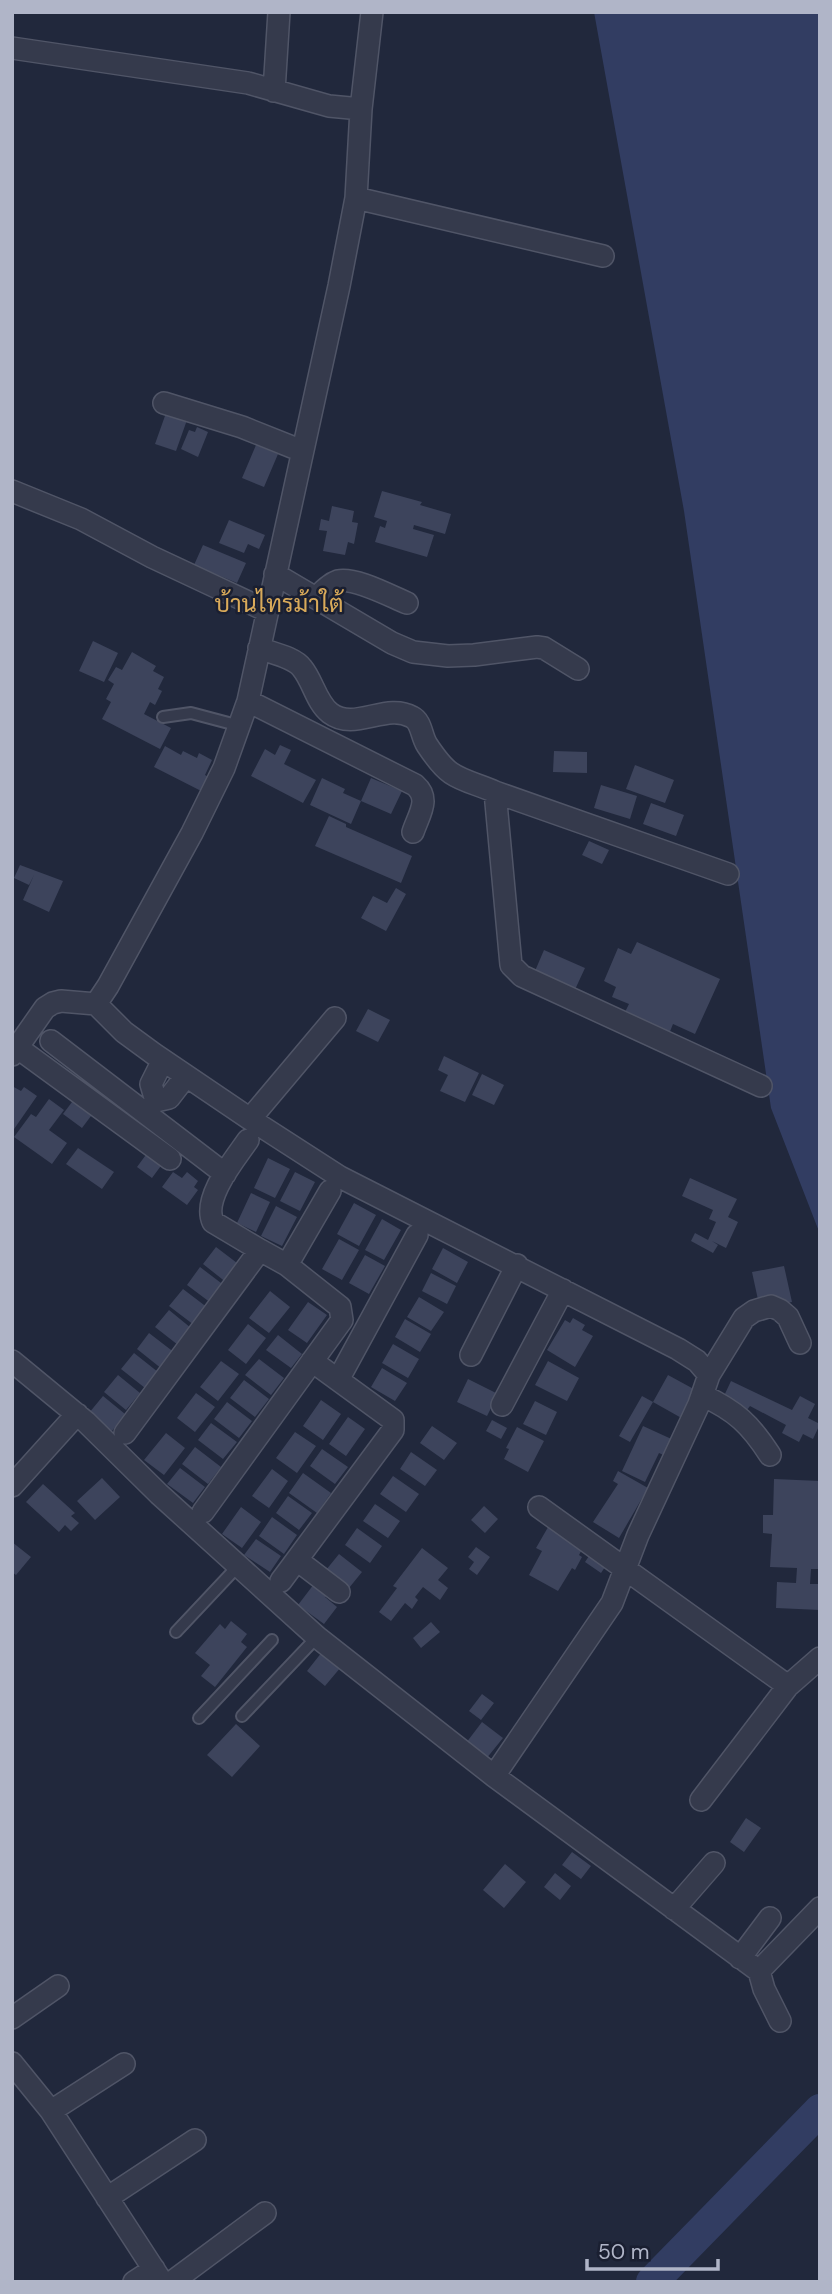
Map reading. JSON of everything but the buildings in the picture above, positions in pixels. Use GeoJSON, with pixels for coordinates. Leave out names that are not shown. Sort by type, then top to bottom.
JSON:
{"type":"FeatureCollection","features":[{"type":"Feature","properties":{"kind":"street"},"geometry":{"type":"LineString","coordinates":[[275,91],[279,12]]}},
{"type":"Feature","properties":{"kind":"street"},"geometry":{"type":"LineString","coordinates":[[96,1004],[192,833],[223,768],[248,701],[356,198],[361,109],[372,12]]}},
{"type":"Feature","properties":{"kind":"street"},"geometry":{"type":"LineString","coordinates":[[12,48],[248,83],[330,106],[361,109]]}},
{"type":"Feature","properties":{"kind":"street"},"geometry":{"type":"LineString","coordinates":[[356,198],[603,256]]}},
{"type":"Feature","properties":{"kind":"street"},"geometry":{"type":"LineString","coordinates":[[164,403],[242,427],[302,451]]}},
{"type":"Feature","properties":{"kind":"street"},"geometry":{"type":"LineString","coordinates":[[12,491],[81,519],[152,557],[267,611]]}},
{"type":"Feature","properties":{"kind":"street"},"geometry":{"type":"LineString","coordinates":[[275,574],[392,643],[413,652],[448,656],[474,655],[537,647],[544,648],[578,669]]}},
{"type":"Feature","properties":{"kind":"street"},"geometry":{"type":"LineString","coordinates":[[316,598],[338,581],[351,581],[407,603]]}},
{"type":"Feature","properties":{"kind":"street"},"geometry":{"type":"LineString","coordinates":[[259,648],[302,667],[321,702],[332,715],[350,720],[383,713],[412,716],[418,721],[425,743],[451,773],[495,792],[728,874]]}},
{"type":"Feature","properties":{"kind":"street"},"geometry":{"type":"LineString","coordinates":[[248,701],[415,785],[422,791],[425,799],[413,831]]}},
{"type":"Feature","properties":{"kind":"street"},"geometry":{"type":"LineString","coordinates":[[495,792],[511,965],[515,971],[761,1086]]}},
{"type":"Feature","properties":{"kind":"street"},"geometry":{"type":"LineString","coordinates":[[170,1158],[15,1051],[45,1008],[61,1001],[96,1004],[124,1032],[186,1076],[249,1130],[678,1349],[697,1361],[706,1385],[724,1406],[738,1415],[759,1437],[770,1455]]}},
{"type":"Feature","properties":{"kind":"street"},"geometry":{"type":"LineString","coordinates":[[203,1512],[342,1320],[340,1307],[287,1265],[213,1222],[209,1214],[213,1197],[249,1130],[335,1018]]}},
{"type":"Feature","properties":{"kind":"street"},"geometry":{"type":"LineString","coordinates":[[51,1041],[151,1107],[225,1174]]}},
{"type":"Feature","properties":{"kind":"street"},"geometry":{"type":"LineString","coordinates":[[151,1107],[151,1084],[163,1060]]}},
{"type":"Feature","properties":{"kind":"street"},"geometry":{"type":"LineString","coordinates":[[151,1107],[169,1098],[186,1076]]}},
{"type":"Feature","properties":{"kind":"street"},"geometry":{"type":"LineString","coordinates":[[287,1265],[330,1191]]}},
{"type":"Feature","properties":{"kind":"street"},"geometry":{"type":"LineString","coordinates":[[338,1380],[417,1234]]}},
{"type":"Feature","properties":{"kind":"street"},"geometry":{"type":"LineString","coordinates":[[125,1433],[260,1250]]}},
{"type":"Feature","properties":{"kind":"street"},"geometry":{"type":"LineString","coordinates":[[471,1355],[517,1265]]}},
{"type":"Feature","properties":{"kind":"street"},"geometry":{"type":"LineString","coordinates":[[502,1405],[563,1290]]}},
{"type":"Feature","properties":{"kind":"street"},"geometry":{"type":"LineString","coordinates":[[494,1776],[612,1603],[638,1535],[706,1385],[744,1318],[754,1311],[771,1306],[780,1310],[788,1317],[800,1343]]}},
{"type":"Feature","properties":{"kind":"street"},"geometry":{"type":"LineString","coordinates":[[12,1361],[77,1414],[238,1566],[290,1621],[317,1637],[494,1776],[759,1971],[764,1989],[780,2021]]}},
{"type":"Feature","properties":{"kind":"street"},"geometry":{"type":"LineString","coordinates":[[281,1581],[393,1430],[393,1420],[312,1361]]}},
{"type":"Feature","properties":{"kind":"street"},"geometry":{"type":"LineString","coordinates":[[12,1486],[77,1414]]}},
{"type":"Feature","properties":{"kind":"street"},"geometry":{"type":"LineString","coordinates":[[539,1507],[788,1686]]}},
{"type":"Feature","properties":{"kind":"street"},"geometry":{"type":"LineString","coordinates":[[297,1560],[339,1592]]}},
{"type":"Feature","properties":{"kind":"street"},"geometry":{"type":"LineString","coordinates":[[701,1800],[788,1686],[820,1658]]}},
{"type":"Feature","properties":{"kind":"street"},"geometry":{"type":"LineString","coordinates":[[674,1909],[714,1863]]}},
{"type":"Feature","properties":{"kind":"street"},"geometry":{"type":"LineString","coordinates":[[759,1971],[820,1908]]}},
{"type":"Feature","properties":{"kind":"street"},"geometry":{"type":"LineString","coordinates":[[740,1958],[770,1918]]}},
{"type":"Feature","properties":{"kind":"street"},"geometry":{"type":"LineString","coordinates":[[12,2018],[58,1986]]}},
{"type":"Feature","properties":{"kind":"street"},"geometry":{"type":"LineString","coordinates":[[12,2063],[51,2111],[158,2276],[134,2282]]}},
{"type":"Feature","properties":{"kind":"street"},"geometry":{"type":"LineString","coordinates":[[51,2111],[124,2064]]}},
{"type":"Feature","properties":{"kind":"street"},"geometry":{"type":"LineString","coordinates":[[107,2198],[195,2140]]}},
{"type":"Feature","properties":{"kind":"street"},"geometry":{"type":"LineString","coordinates":[[172,2282],[265,2213]]}},
{"type":"Feature","properties":{"kind":"lane"},"geometry":{"type":"LineString","coordinates":[[163,717],[191,713],[240,726]]}},
{"type":"Feature","properties":{"kind":"lane"},"geometry":{"type":"LineString","coordinates":[[176,1632],[238,1566]]}},
{"type":"Feature","properties":{"kind":"lane"},"geometry":{"type":"LineString","coordinates":[[242,1716],[317,1637]]}},
{"type":"Feature","properties":{"kind":"lane"},"geometry":{"type":"LineString","coordinates":[[200,1718],[272,1640]]}},
{"type":"Feature","properties":{"kind":"water"},"geometry":{"type":"Polygon","coordinates":[[[594,12],[820,12],[820,1234],[771,1108],[684,511],[594,12]]]}},
{"type":"Feature","properties":{"kind":"waterway"},"geometry":{"type":"LineString","coordinates":[[652,2282],[820,2110]]}},
{"type":"Feature","properties":{"kind":"district","name":"บ้านไทรม้าใต้"},"geometry":{"type":"Point","coordinates":[279,603]}}]}
